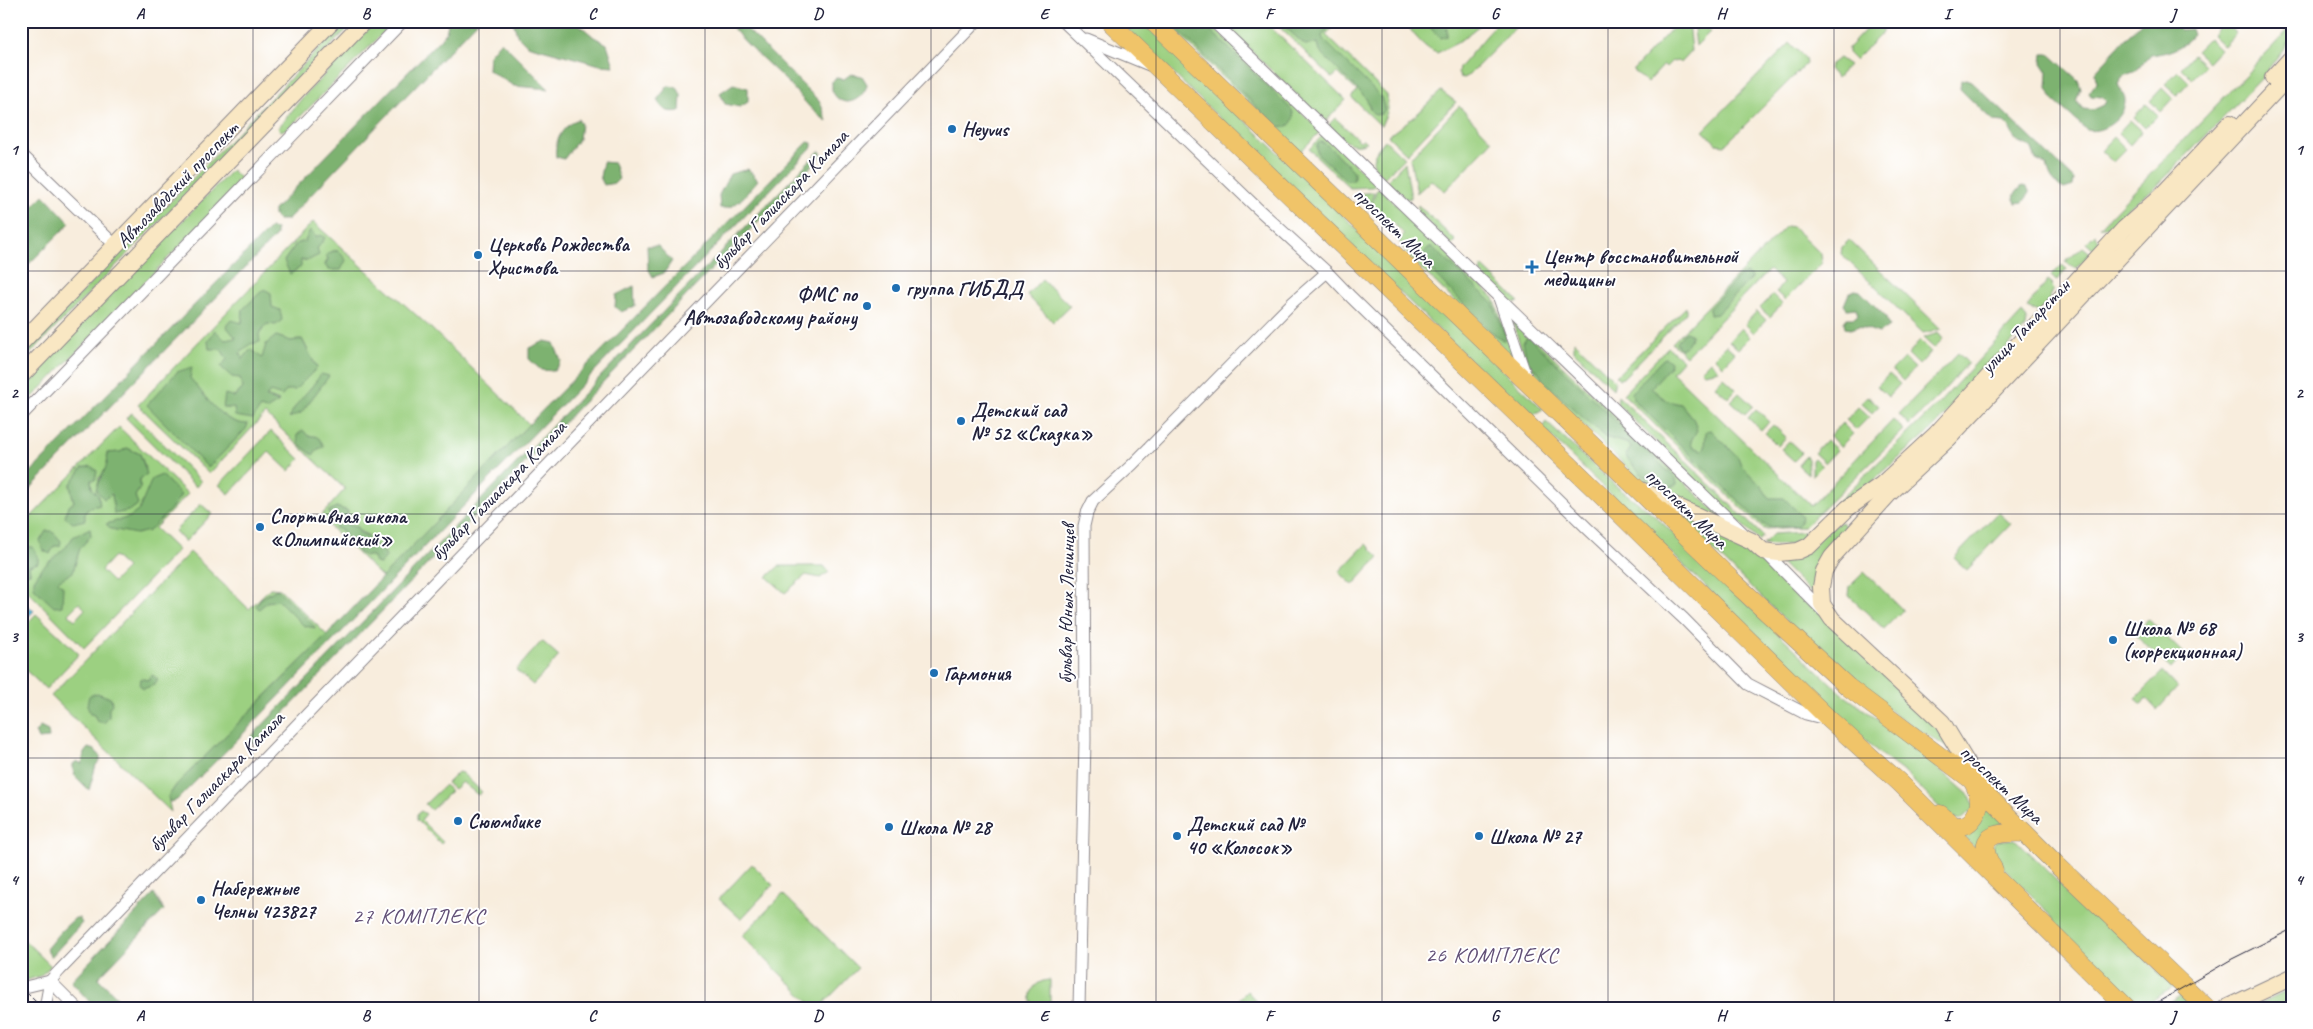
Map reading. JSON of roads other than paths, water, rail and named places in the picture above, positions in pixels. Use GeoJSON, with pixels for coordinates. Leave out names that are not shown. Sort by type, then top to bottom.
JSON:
{"type":"FeatureCollection","features":[{"type":"Feature","properties":{"kind":"main road"},"geometry":{"type":"LineString","coordinates":[[1108,21],[1540,437],[1830,720],[1900,783],[2127,1008]]}},
{"type":"Feature","properties":{"kind":"main road","name":"проспект Мира"},"geometry":{"type":"LineString","coordinates":[[1152,21],[1636,488],[1848,687],[1973,781],[2207,1008]]}},
{"type":"Feature","properties":{"kind":"main road"},"geometry":{"type":"LineString","coordinates":[[1540,437],[1538,428],[1542,418],[1552,413],[1561,415]]}},
{"type":"Feature","properties":{"kind":"main road"},"geometry":{"type":"LineString","coordinates":[[1900,783],[1954,825],[1961,825],[1974,820],[1978,813],[1980,798],[1973,781]]}},
{"type":"Feature","properties":{"kind":"main road"},"geometry":{"type":"LineString","coordinates":[[2003,885],[1986,856],[1985,847],[1996,834],[2025,833]]}},
{"type":"Feature","properties":{"kind":"street","name":"Автозаводский проспект"},"geometry":{"type":"LineString","coordinates":[[21,343],[332,21]]}},
{"type":"Feature","properties":{"kind":"street","name":"Автозаводский проспект"},"geometry":{"type":"LineString","coordinates":[[21,376],[364,21]]}},
{"type":"Feature","properties":{"kind":"street"},"geometry":{"type":"LineString","coordinates":[[21,416],[404,21]]}},
{"type":"Feature","properties":{"kind":"street"},"geometry":{"type":"LineString","coordinates":[[1063,21],[1249,200],[1328,272],[1358,304],[1580,521],[1684,619],[1748,684],[1806,714],[1830,720]]}},
{"type":"Feature","properties":{"kind":"street"},"geometry":{"type":"LineString","coordinates":[[1213,21],[1832,619],[1942,722],[1965,760],[1973,781]]}},
{"type":"Feature","properties":{"kind":"street","name":"бульвар Галиаскара Камала"},"geometry":{"type":"LineString","coordinates":[[50,981],[977,23]]}},
{"type":"Feature","properties":{"kind":"street"},"geometry":{"type":"LineString","coordinates":[[1079,36],[1158,69]]}},
{"type":"Feature","properties":{"kind":"street","name":"улица Татарстан"},"geometry":{"type":"LineString","coordinates":[[1758,546],[1790,552],[1809,546],[1848,508],[1881,485],[1936,434],[2124,230],[2160,197],[2292,57]]}},
{"type":"Feature","properties":{"kind":"street","name":"улица Татарстан"},"geometry":{"type":"LineString","coordinates":[[1832,619],[1822,604],[1821,587],[1824,571],[1832,556],[1889,494],[1948,439],[2292,73]]}},
{"type":"Feature","properties":{"kind":"street"},"geometry":{"type":"LineString","coordinates":[[21,154],[115,245]]}},
{"type":"Feature","properties":{"kind":"street","name":"бульвар Юных Ленинцев"},"geometry":{"type":"LineString","coordinates":[[1080,1008],[1085,740],[1084,526],[1087,512],[1094,501],[1293,302],[1328,272]]}},
{"type":"Feature","properties":{"kind":"street"},"geometry":{"type":"LineString","coordinates":[[1498,295],[1528,383]]}},
{"type":"Feature","properties":{"kind":"street"},"geometry":{"type":"LineString","coordinates":[[1636,488],[1758,546]]}},
{"type":"Feature","properties":{"kind":"street"},"geometry":{"type":"LineString","coordinates":[[1848,508],[1849,520],[1856,525],[1862,525]]}},
{"type":"Feature","properties":{"kind":"street"},"geometry":{"type":"LineString","coordinates":[[2226,1008],[2292,977]]}},
{"type":"Feature","properties":{"kind":"street"},"geometry":{"type":"LineString","coordinates":[[21,988],[50,981]]}},
{"type":"Feature","properties":{"kind":"street"},"geometry":{"type":"LineString","coordinates":[[45,1008],[50,981]]}},
{"type":"Feature","properties":{"kind":"street"},"geometry":{"type":"LineString","coordinates":[[50,981],[77,1008]]}},
{"type":"Feature","properties":{"kind":"water"},"geometry":{"type":"Polygon","coordinates":[[[21,599],[34,611],[21,624],[21,599]]]}},
{"type":"Feature","properties":{"kind":"tram line"},"geometry":{"type":"LineString","coordinates":[[2148,1008],[2232,959],[2292,929]]}},
{"type":"Feature","properties":{"kind":"tram line"},"geometry":{"type":"LineString","coordinates":[[21,987],[42,1008]]}},
{"type":"Feature","properties":{"kind":"place","name":"Heyvus"},"geometry":{"type":"Point","coordinates":[952,129]}},
{"type":"Feature","properties":{"kind":"place","name":"Церковь Рождества Христова"},"geometry":{"type":"Point","coordinates":[478,255]}},
{"type":"Feature","properties":{"kind":"place","name":"Центр восстановительной медицины"},"geometry":{"type":"Point","coordinates":[1532,267]}},
{"type":"Feature","properties":{"kind":"place","name":"группа ГИБДД"},"geometry":{"type":"Point","coordinates":[896,288]}},
{"type":"Feature","properties":{"kind":"place","name":"ФМС по Автозаводскому району"},"geometry":{"type":"Point","coordinates":[867,306]}},
{"type":"Feature","properties":{"kind":"place","name":"Детский сад № 52 «Сказка»"},"geometry":{"type":"Point","coordinates":[961,421]}},
{"type":"Feature","properties":{"kind":"place","name":"Спортивная школа «Олимпийский»"},"geometry":{"type":"Point","coordinates":[260,527]}},
{"type":"Feature","properties":{"kind":"place","name":"Школа № 68 (коррекционная)"},"geometry":{"type":"Point","coordinates":[2113,640]}},
{"type":"Feature","properties":{"kind":"place","name":"Гармония"},"geometry":{"type":"Point","coordinates":[934,673]}},
{"type":"Feature","properties":{"kind":"place","name":"Сююмбике"},"geometry":{"type":"Point","coordinates":[458,821]}},
{"type":"Feature","properties":{"kind":"place","name":"Школа № 28"},"geometry":{"type":"Point","coordinates":[889,827]}},
{"type":"Feature","properties":{"kind":"place","name":"Детский сад № 40 «Колосок»"},"geometry":{"type":"Point","coordinates":[1177,836]}},
{"type":"Feature","properties":{"kind":"place","name":"Школа № 27"},"geometry":{"type":"Point","coordinates":[1479,836]}},
{"type":"Feature","properties":{"kind":"place","name":"Набережные Челны 423827"},"geometry":{"type":"Point","coordinates":[201,900]}},
{"type":"Feature","properties":{"kind":"district","name":"27 КОМПЛЕКС"},"geometry":{"type":"Point","coordinates":[419,915]}},
{"type":"Feature","properties":{"kind":"district","name":"26 КОМПЛЕКС"},"geometry":{"type":"Point","coordinates":[1492,954]}}]}
